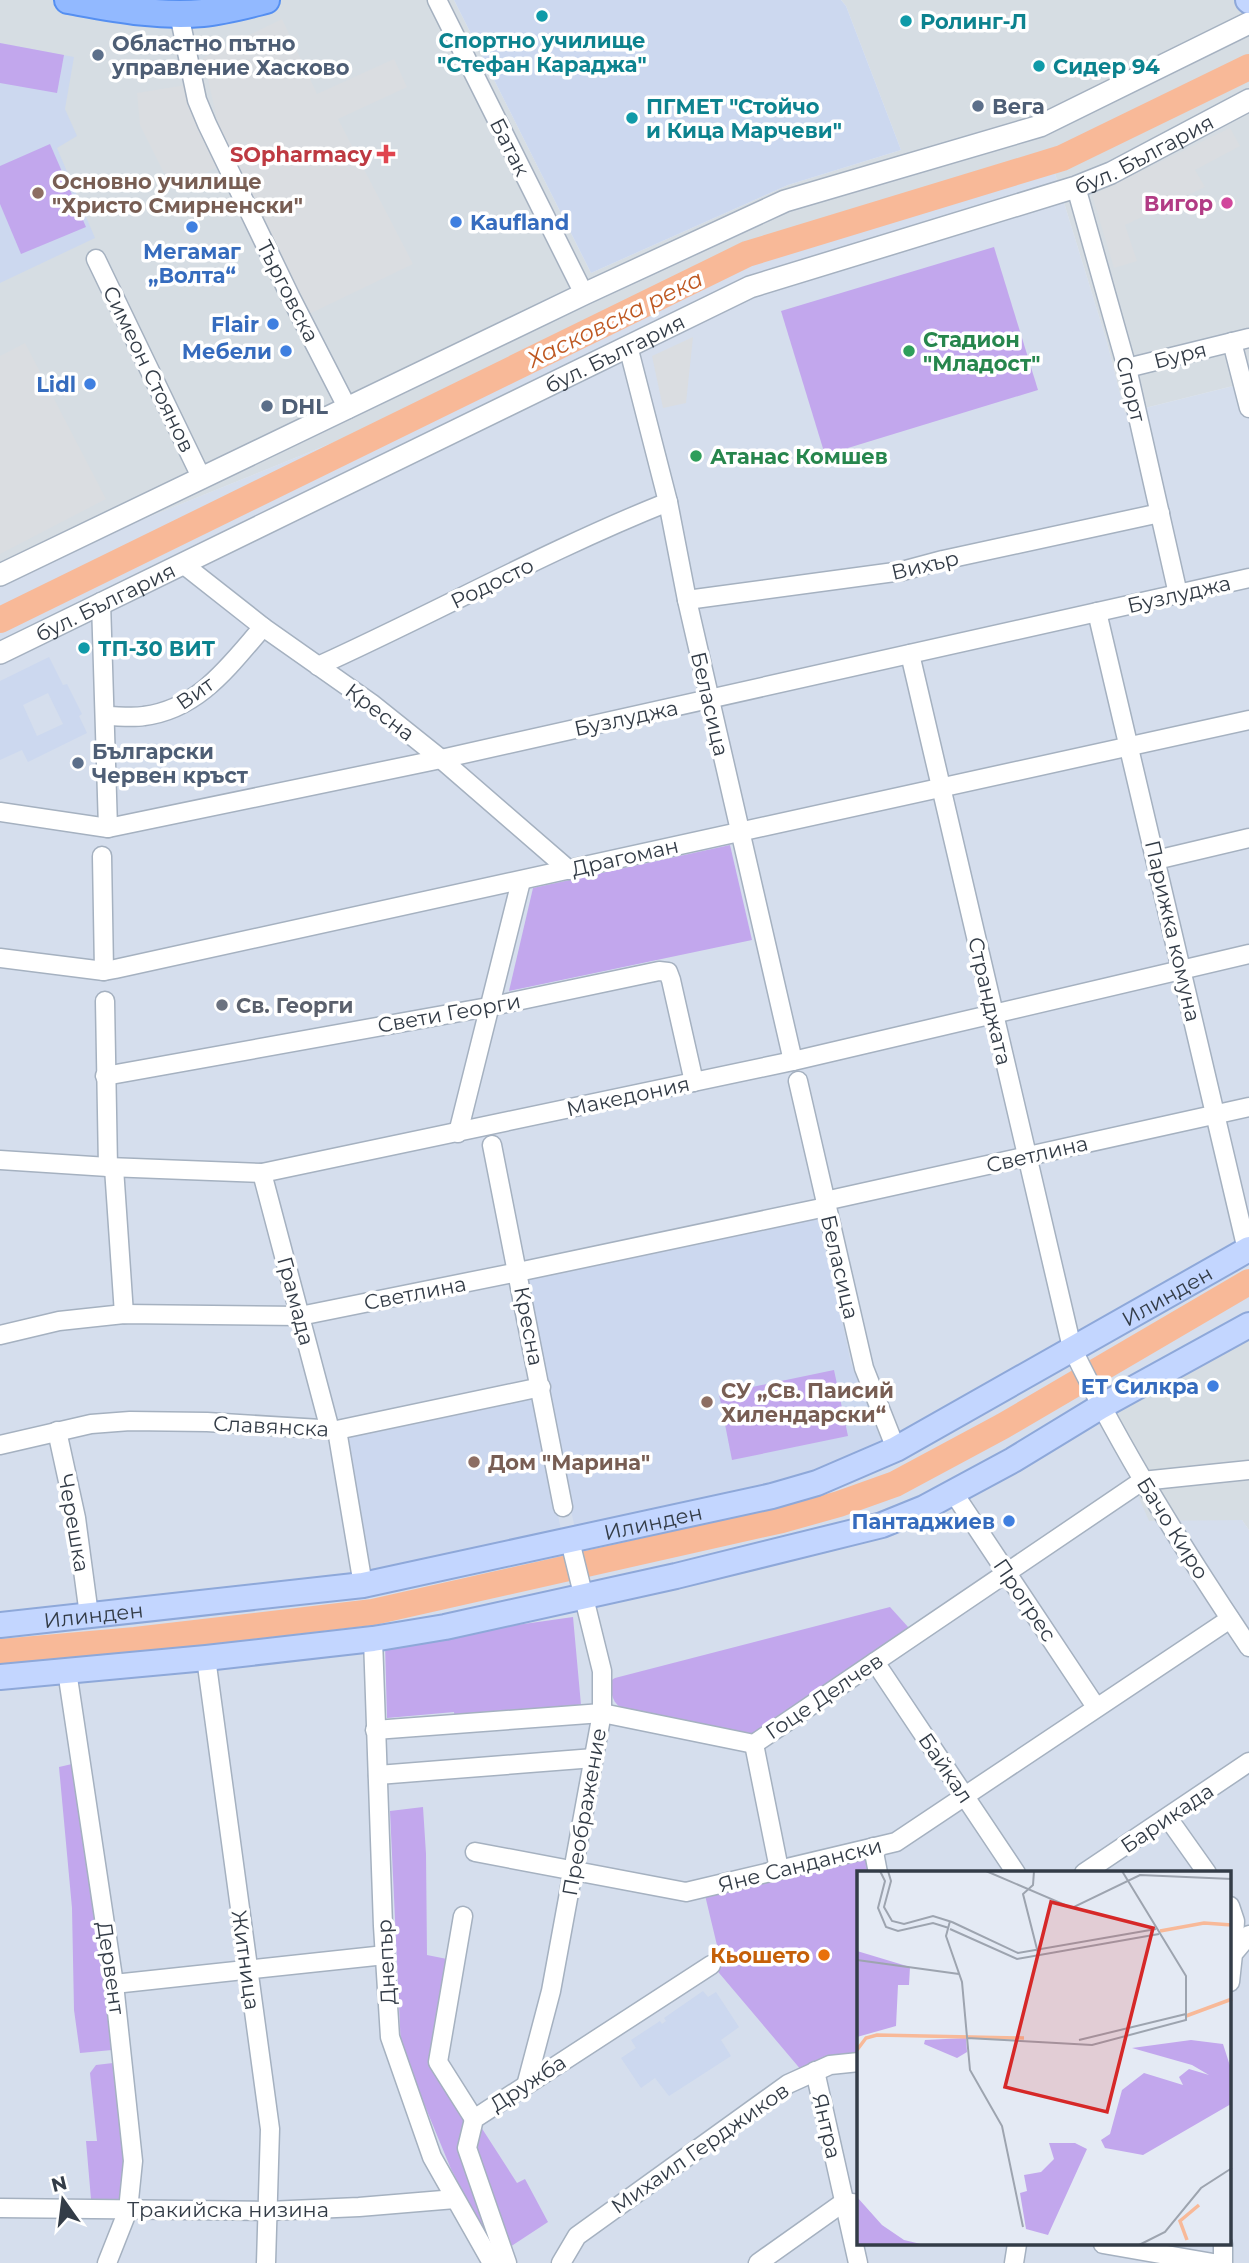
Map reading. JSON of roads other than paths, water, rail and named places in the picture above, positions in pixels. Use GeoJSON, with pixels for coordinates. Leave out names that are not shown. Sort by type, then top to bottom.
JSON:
{"type":"FeatureCollection","features":[{"type":"Feature","properties":{"kind":"main road"},"geometry":{"type":"LineString","coordinates":[[68,0],[126,11],[179,14],[204,13],[266,0]]}},
{"type":"Feature","properties":{"kind":"main road","name":"Илинден"},"geometry":{"type":"LineString","coordinates":[[0,1625],[363,1585],[572,1548],[772,1496],[817,1482],[896,1449],[1077,1358],[1248,1249]]}},
{"type":"Feature","properties":{"kind":"main road"},"geometry":{"type":"LineString","coordinates":[[0,1677],[206,1658],[373,1639],[445,1627],[582,1590],[882,1525],[1013,1460],[1095,1396],[1249,1325]]}},
{"type":"Feature","properties":{"kind":"street","name":"Батак"},"geometry":{"type":"LineString","coordinates":[[437,0],[584,294]]}},
{"type":"Feature","properties":{"kind":"street","name":"Търговска"},"geometry":{"type":"LineString","coordinates":[[179,14],[197,100],[207,124],[290,296],[348,408]]}},
{"type":"Feature","properties":{"kind":"street"},"geometry":{"type":"LineString","coordinates":[[0,575],[584,294],[785,201],[1040,126],[1249,23]]}},
{"type":"Feature","properties":{"kind":"street","name":"бул. България"},"geometry":{"type":"LineString","coordinates":[[3,645],[183,564],[750,287],[1076,187],[1111,173],[1249,100]]}},
{"type":"Feature","properties":{"kind":"street","name":"Спорт"},"geometry":{"type":"LineString","coordinates":[[1076,187],[1127,368],[1178,594]]}},
{"type":"Feature","properties":{"kind":"street","name":"Симеон Стоянов"},"geometry":{"type":"LineString","coordinates":[[96,259],[202,479]]}},
{"type":"Feature","properties":{"kind":"street","name":"Буря"},"geometry":{"type":"LineString","coordinates":[[1127,368],[1241,340],[1249,408]]}},
{"type":"Feature","properties":{"kind":"street","name":"Беласица"},"geometry":{"type":"LineString","coordinates":[[628,346],[668,502],[709,700],[793,1061]]}},
{"type":"Feature","properties":{"kind":"street","name":"Родосто"},"geometry":{"type":"LineString","coordinates":[[318,666],[385,636],[610,525],[668,502]]}},
{"type":"Feature","properties":{"kind":"street","name":"Вихър"},"geometry":{"type":"LineString","coordinates":[[687,600],[902,572],[943,560],[1160,513]]}},
{"type":"Feature","properties":{"kind":"street","name":"Кресна"},"geometry":{"type":"LineString","coordinates":[[183,564],[263,626],[371,703],[441,759],[569,870]]}},
{"type":"Feature","properties":{"kind":"street","name":"Бузлуджа"},"geometry":{"type":"LineString","coordinates":[[0,812],[108,828],[441,759],[1249,578]]}},
{"type":"Feature","properties":{"kind":"street"},"geometry":{"type":"LineString","coordinates":[[101,602],[108,828]]}},
{"type":"Feature","properties":{"kind":"street","name":"Парижка комуна"},"geometry":{"type":"LineString","coordinates":[[1097,612],[1248,1249]]}},
{"type":"Feature","properties":{"kind":"street","name":"Вит"},"geometry":{"type":"LineString","coordinates":[[106,716],[152,715],[173,710],[198,697],[263,626]]}},
{"type":"Feature","properties":{"kind":"street","name":"Странджата"},"geometry":{"type":"LineString","coordinates":[[910,654],[1026,1157],[1077,1358]]}},
{"type":"Feature","properties":{"kind":"street","name":"Драгоман"},"geometry":{"type":"LineString","coordinates":[[0,958],[104,971],[1249,720]]}},
{"type":"Feature","properties":{"kind":"street"},"geometry":{"type":"LineString","coordinates":[[1156,860],[1249,838]]}},
{"type":"Feature","properties":{"kind":"street"},"geometry":{"type":"LineString","coordinates":[[102,856],[104,971]]}},
{"type":"Feature","properties":{"kind":"street"},"geometry":{"type":"LineString","coordinates":[[458,1133],[521,881]]}},
{"type":"Feature","properties":{"kind":"street","name":"Македония"},"geometry":{"type":"LineString","coordinates":[[0,1160],[262,1173],[793,1061],[1249,954]]}},
{"type":"Feature","properties":{"kind":"street","name":"Свети Георги"},"geometry":{"type":"LineString","coordinates":[[105,1076],[488,1007],[659,971],[668,972],[694,1082]]}},
{"type":"Feature","properties":{"kind":"street"},"geometry":{"type":"LineString","coordinates":[[105,1001],[108,1167],[114,1168],[124,1314]]}},
{"type":"Feature","properties":{"kind":"street","name":"Беласица"},"geometry":{"type":"LineString","coordinates":[[798,1081],[864,1368],[896,1449]]}},
{"type":"Feature","properties":{"kind":"street","name":"Светлина"},"geometry":{"type":"LineString","coordinates":[[0,1335],[59,1321],[124,1314],[300,1316],[518,1272],[1249,1107]]}},
{"type":"Feature","properties":{"kind":"street","name":"Кресна"},"geometry":{"type":"LineString","coordinates":[[492,1144],[563,1507]]}},
{"type":"Feature","properties":{"kind":"street","name":"Грамада"},"geometry":{"type":"LineString","coordinates":[[262,1173],[334,1430],[363,1585]]}},
{"type":"Feature","properties":{"kind":"street","name":"Бачо Киро"},"geometry":{"type":"LineString","coordinates":[[1077,1358],[1142,1481],[1249,1647]]}},
{"type":"Feature","properties":{"kind":"street","name":"Славянска"},"geometry":{"type":"LineString","coordinates":[[0,1445],[91,1424],[156,1420],[334,1430],[541,1387]]}},
{"type":"Feature","properties":{"kind":"street","name":"Черешка"},"geometry":{"type":"LineString","coordinates":[[57,1431],[76,1518],[89,1615]]}},
{"type":"Feature","properties":{"kind":"street"},"geometry":{"type":"LineString","coordinates":[[1142,1481],[1249,1470]]}},
{"type":"Feature","properties":{"kind":"street","name":"Гоце Делчев"},"geometry":{"type":"LineString","coordinates":[[375,1730],[602,1713],[754,1744],[1142,1481]]}},
{"type":"Feature","properties":{"kind":"street","name":"Прогрес"},"geometry":{"type":"LineString","coordinates":[[953,1492],[1096,1707]]}},
{"type":"Feature","properties":{"kind":"street","name":"Преображение"},"geometry":{"type":"LineString","coordinates":[[527,2082],[551,1991],[602,1713],[602,1671],[572,1548]]}},
{"type":"Feature","properties":{"kind":"street","name":"Яне Сандански"},"geometry":{"type":"LineString","coordinates":[[475,1852],[686,1892],[896,1842],[1230,1619]]}},
{"type":"Feature","properties":{"kind":"street","name":"Днепър"},"geometry":{"type":"LineString","coordinates":[[373,1639],[390,2037],[432,2157],[492,2263]]}},
{"type":"Feature","properties":{"kind":"street","name":"Житница"},"geometry":{"type":"LineString","coordinates":[[206,1658],[270,2129],[266,2263]]}},
{"type":"Feature","properties":{"kind":"street","name":"Байкал"},"geometry":{"type":"LineString","coordinates":[[875,1662],[1015,1871]]}},
{"type":"Feature","properties":{"kind":"street","name":"Дервент"},"geometry":{"type":"LineString","coordinates":[[67,1671],[114,1984],[133,2161],[128,2210],[107,2263]]}},
{"type":"Feature","properties":{"kind":"street"},"geometry":{"type":"LineString","coordinates":[[754,1744],[779,1868]]}},
{"type":"Feature","properties":{"kind":"street"},"geometry":{"type":"LineString","coordinates":[[378,1775],[594,1758]]}},
{"type":"Feature","properties":{"kind":"street","name":"Барикада"},"geometry":{"type":"LineString","coordinates":[[1087,1871],[1249,1762]]}},
{"type":"Feature","properties":{"kind":"street"},"geometry":{"type":"LineString","coordinates":[[1168,1818],[1206,1871]]}},
{"type":"Feature","properties":{"kind":"street"},"geometry":{"type":"LineString","coordinates":[[873,1847],[878,1871]]}},
{"type":"Feature","properties":{"kind":"street"},"geometry":{"type":"LineString","coordinates":[[1232,1912],[1235,1920],[1232,1963]]}},
{"type":"Feature","properties":{"kind":"street"},"geometry":{"type":"LineString","coordinates":[[464,1916],[438,2062],[474,2119]]}},
{"type":"Feature","properties":{"kind":"street"},"geometry":{"type":"LineString","coordinates":[[1233,1954],[1249,1935]]}},
{"type":"Feature","properties":{"kind":"street"},"geometry":{"type":"LineString","coordinates":[[114,1984],[385,1955]]}},
{"type":"Feature","properties":{"kind":"street","name":"Дружба"},"geometry":{"type":"LineString","coordinates":[[507,2263],[467,2148],[474,2119],[527,2082],[711,1965]]}},
{"type":"Feature","properties":{"kind":"street","name":"Михаил Герджиков"},"geometry":{"type":"LineString","coordinates":[[561,2263],[577,2236],[788,2084],[830,2065],[857,2062]]}},
{"type":"Feature","properties":{"kind":"street","name":"Янтра"},"geometry":{"type":"LineString","coordinates":[[815,2071],[852,2203],[858,2263]]}},
{"type":"Feature","properties":{"kind":"street","name":"Тракийска низина"},"geometry":{"type":"LineString","coordinates":[[0,2208],[268,2211],[455,2199]]}},
{"type":"Feature","properties":{"kind":"street"},"geometry":{"type":"LineString","coordinates":[[758,2263],[852,2203]]}},
{"type":"Feature","properties":{"kind":"street"},"geometry":{"type":"LineString","coordinates":[[1115,2246],[1213,2263]]}},
{"type":"Feature","properties":{"kind":"waterway","name":"Хасковска река"},"geometry":{"type":"LineString","coordinates":[[0,620],[747,254],[1062,158],[1249,67]]}},
{"type":"Feature","properties":{"kind":"waterway"},"geometry":{"type":"LineString","coordinates":[[0,1652],[135,1640],[373,1612],[782,1520],[839,1504],[895,1484],[1003,1426],[1249,1282]]}},
{"type":"Feature","properties":{"kind":"place","name":"Спортно училище \"Стефан Караджа\""},"geometry":{"type":"Point","coordinates":[542,16]}},
{"type":"Feature","properties":{"kind":"place","name":"Ролинг-Л"},"geometry":{"type":"Point","coordinates":[906,21]}},
{"type":"Feature","properties":{"kind":"place","name":"Областно пътно управление Хасково"},"geometry":{"type":"Point","coordinates":[98,55]}},
{"type":"Feature","properties":{"kind":"place","name":"Сидер 94"},"geometry":{"type":"Point","coordinates":[1039,66]}},
{"type":"Feature","properties":{"kind":"place","name":"Вега"},"geometry":{"type":"Point","coordinates":[978,106]}},
{"type":"Feature","properties":{"kind":"place","name":"ПГМЕТ \"Стойчо и Кица Марчеви\""},"geometry":{"type":"Point","coordinates":[632,118]}},
{"type":"Feature","properties":{"kind":"place","name":"SOpharmacy"},"geometry":{"type":"Point","coordinates":[386,154]}},
{"type":"Feature","properties":{"kind":"place","name":"Основно училище \"Христо Смирненски\""},"geometry":{"type":"Point","coordinates":[38,193]}},
{"type":"Feature","properties":{"kind":"place","name":"Вигор"},"geometry":{"type":"Point","coordinates":[1227,203]}},
{"type":"Feature","properties":{"kind":"place","name":"Kaufland"},"geometry":{"type":"Point","coordinates":[456,222]}},
{"type":"Feature","properties":{"kind":"place","name":"Мегамаг „Волта“"},"geometry":{"type":"Point","coordinates":[192,227]}},
{"type":"Feature","properties":{"kind":"place","name":"Flair"},"geometry":{"type":"Point","coordinates":[273,324]}},
{"type":"Feature","properties":{"kind":"place","name":"Мебели"},"geometry":{"type":"Point","coordinates":[286,351]}},
{"type":"Feature","properties":{"kind":"place","name":"Стадион \"Младост\""},"geometry":{"type":"Point","coordinates":[909,351]}},
{"type":"Feature","properties":{"kind":"place","name":"Lidl"},"geometry":{"type":"Point","coordinates":[90,384]}},
{"type":"Feature","properties":{"kind":"place","name":"DHL"},"geometry":{"type":"Point","coordinates":[267,406]}},
{"type":"Feature","properties":{"kind":"place","name":"Атанас Комшев"},"geometry":{"type":"Point","coordinates":[696,456]}},
{"type":"Feature","properties":{"kind":"place","name":"ТП-30 ВИТ"},"geometry":{"type":"Point","coordinates":[84,648]}},
{"type":"Feature","properties":{"kind":"place","name":"Български Червен кръст"},"geometry":{"type":"Point","coordinates":[78,763]}},
{"type":"Feature","properties":{"kind":"place","name":"Св. Георги"},"geometry":{"type":"Point","coordinates":[222,1005]}},
{"type":"Feature","properties":{"kind":"place","name":"ЕТ Силкра"},"geometry":{"type":"Point","coordinates":[1213,1386]}},
{"type":"Feature","properties":{"kind":"place","name":"СУ „Св. Паисий Хилендарски“"},"geometry":{"type":"Point","coordinates":[707,1402]}},
{"type":"Feature","properties":{"kind":"place","name":"Дом \"Марина\""},"geometry":{"type":"Point","coordinates":[474,1462]}},
{"type":"Feature","properties":{"kind":"place","name":"Пантаджиев"},"geometry":{"type":"Point","coordinates":[1009,1521]}},
{"type":"Feature","properties":{"kind":"place","name":"Кьошето"},"geometry":{"type":"Point","coordinates":[824,1955]}}]}
